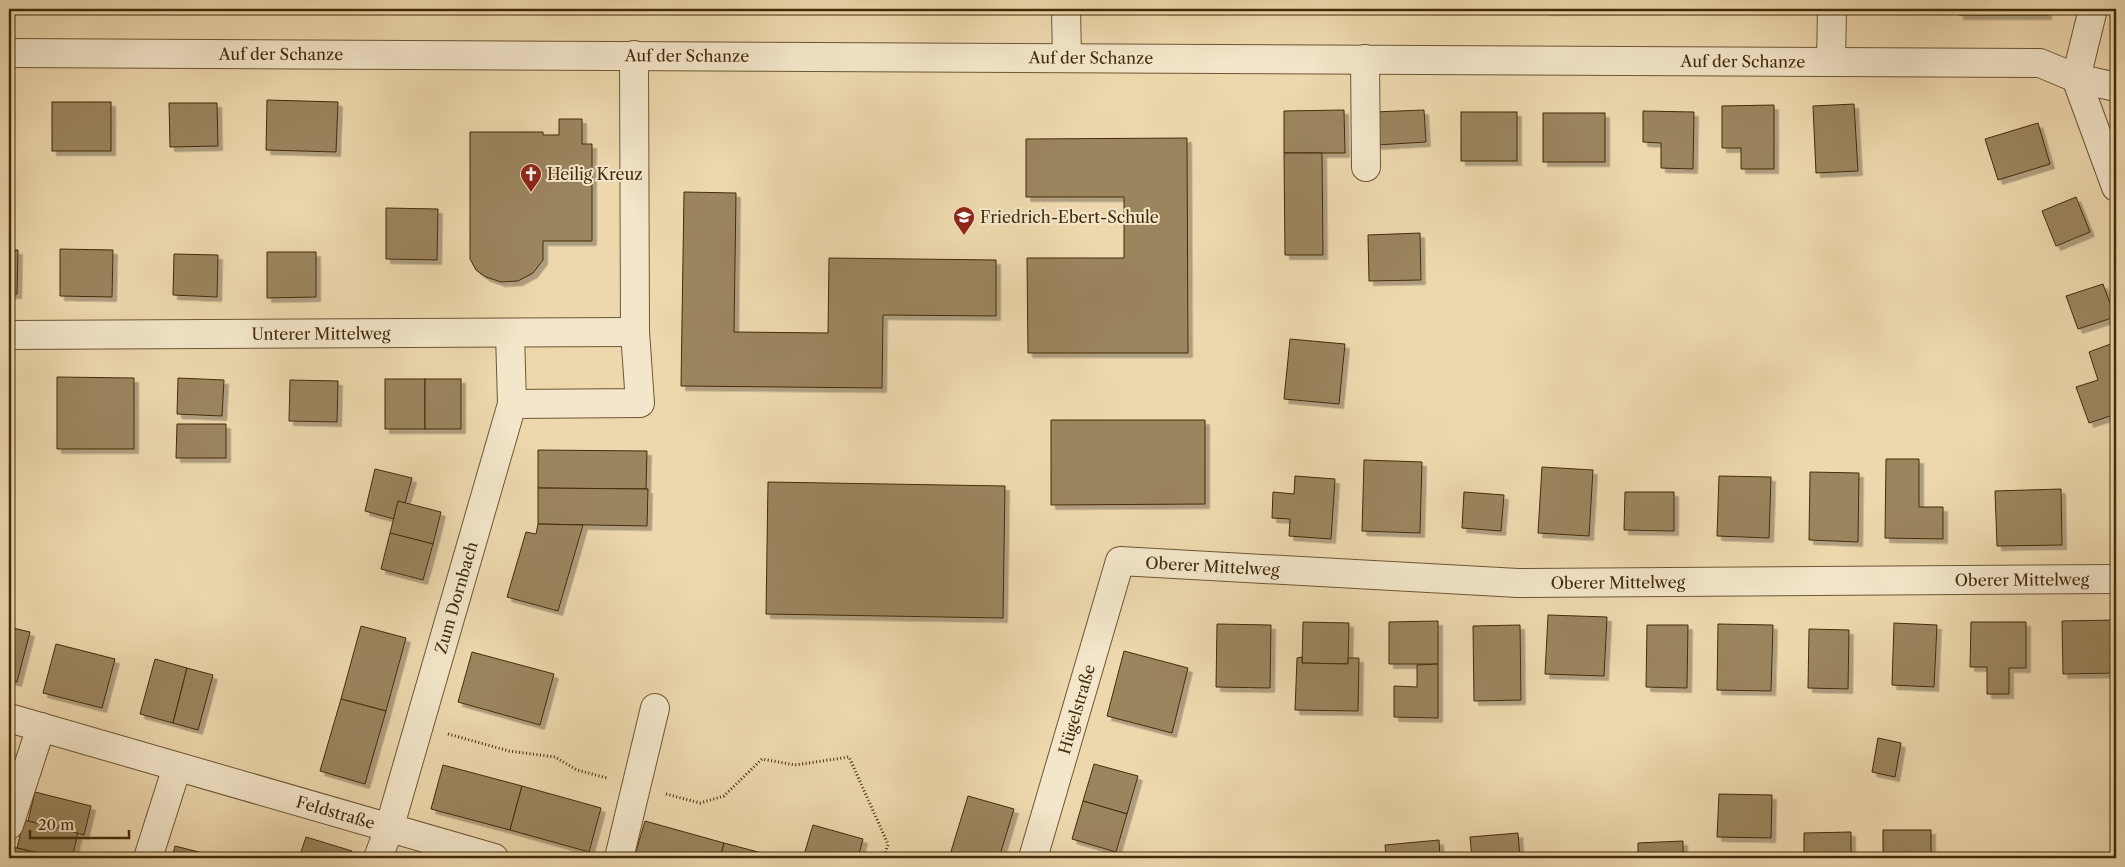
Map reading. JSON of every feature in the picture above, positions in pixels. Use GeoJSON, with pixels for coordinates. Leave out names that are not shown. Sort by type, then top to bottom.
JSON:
{"type":"FeatureCollection","features":[{"type":"Feature","properties":{"kind":"street"},"geometry":{"type":"LineString","coordinates":[[1066,9],[1066,58]]}},
{"type":"Feature","properties":{"kind":"street"},"geometry":{"type":"LineString","coordinates":[[1831,62],[1832,9]]}},
{"type":"Feature","properties":{"kind":"street"},"geometry":{"type":"LineString","coordinates":[[2093,9],[2076,78],[2116,187]]}},
{"type":"Feature","properties":{"kind":"street","name":"Auf der Schanze"},"geometry":{"type":"LineString","coordinates":[[9,53],[2040,63],[2076,78],[2116,87]]}},
{"type":"Feature","properties":{"kind":"street"},"geometry":{"type":"LineString","coordinates":[[512,404],[640,403],[635,332],[634,55]]}},
{"type":"Feature","properties":{"kind":"street"},"geometry":{"type":"LineString","coordinates":[[1365,59],[1366,167]]}},
{"type":"Feature","properties":{"kind":"street","name":"Unterer Mittelweg"},"geometry":{"type":"LineString","coordinates":[[9,335],[635,332]]}},
{"type":"Feature","properties":{"kind":"street","name":"Zum Dornbach"},"geometry":{"type":"LineString","coordinates":[[378,858],[389,829],[512,404],[510,333]]}},
{"type":"Feature","properties":{"kind":"street","name":"Oberer Mittelweg"},"geometry":{"type":"LineString","coordinates":[[1120,561],[1518,583],[2116,579]]}},
{"type":"Feature","properties":{"kind":"street","name":"Hügelstraße"},"geometry":{"type":"LineString","coordinates":[[1033,858],[1120,561]]}},
{"type":"Feature","properties":{"kind":"street"},"geometry":{"type":"LineString","coordinates":[[620,858],[655,708]]}},
{"type":"Feature","properties":{"kind":"street","name":"Feldstraße"},"geometry":{"type":"LineString","coordinates":[[9,718],[494,858]]}},
{"type":"Feature","properties":{"kind":"street"},"geometry":{"type":"LineString","coordinates":[[9,825],[41,726]]}},
{"type":"Feature","properties":{"kind":"street"},"geometry":{"type":"LineString","coordinates":[[148,858],[176,767]]}},
{"type":"Feature","properties":{"kind":"path"},"geometry":{"type":"LineString","coordinates":[[419,726],[509,751],[555,757],[578,770],[700,803],[724,796],[762,759],[796,765],[849,757],[888,844],[884,858]]}},
{"type":"Feature","properties":{"kind":"building"},"geometry":{"type":"Polygon","coordinates":[[[1218,9],[1218,10],[1164,10],[1218,9]]]}},
{"type":"Feature","properties":{"kind":"building"},"geometry":{"type":"Polygon","coordinates":[[[1546,9],[1603,9],[1603,10],[1546,11],[1546,9]]]}},
{"type":"Feature","properties":{"kind":"building"},"geometry":{"type":"Polygon","coordinates":[[[1659,9],[1659,10],[1603,10],[1659,9]]]}},
{"type":"Feature","properties":{"kind":"building"},"geometry":{"type":"Polygon","coordinates":[[[1959,9],[2047,9],[2047,15],[1959,15],[1959,9]]]}},
{"type":"Feature","properties":{"kind":"building"},"geometry":{"type":"Polygon","coordinates":[[[267,100],[338,102],[336,152],[266,150],[267,100]]]}},
{"type":"Feature","properties":{"kind":"building"},"geometry":{"type":"Polygon","coordinates":[[[52,102],[111,102],[111,151],[52,151],[52,102]]]}},
{"type":"Feature","properties":{"kind":"building"},"geometry":{"type":"Polygon","coordinates":[[[169,103],[217,103],[218,146],[170,147],[169,103]]]}},
{"type":"Feature","properties":{"kind":"building"},"geometry":{"type":"Polygon","coordinates":[[[1854,104],[1858,171],[1816,173],[1813,106],[1854,104]]]}},
{"type":"Feature","properties":{"kind":"building"},"geometry":{"type":"Polygon","coordinates":[[[1774,105],[1774,169],[1741,169],[1741,148],[1722,148],[1722,106],[1774,105]]]}},
{"type":"Feature","properties":{"kind":"building"},"geometry":{"type":"Polygon","coordinates":[[[1344,110],[1345,153],[1284,153],[1284,111],[1344,110]]]}},
{"type":"Feature","properties":{"kind":"building"},"geometry":{"type":"Polygon","coordinates":[[[1424,110],[1426,142],[1376,145],[1374,112],[1424,110]]]}},
{"type":"Feature","properties":{"kind":"building"},"geometry":{"type":"Polygon","coordinates":[[[1643,111],[1694,112],[1693,169],[1661,168],[1661,143],[1643,142],[1643,111]]]}},
{"type":"Feature","properties":{"kind":"building"},"geometry":{"type":"Polygon","coordinates":[[[1461,112],[1517,112],[1517,161],[1461,161],[1461,112]]]}},
{"type":"Feature","properties":{"kind":"building"},"geometry":{"type":"Polygon","coordinates":[[[1543,113],[1605,113],[1605,162],[1543,162],[1543,113]]]}},
{"type":"Feature","properties":{"kind":"building","name":"Heilig Kreuz"},"geometry":{"type":"Polygon","coordinates":[[[559,119],[582,119],[582,144],[592,144],[592,241],[543,241],[543,260],[533,273],[518,281],[501,282],[486,277],[476,270],[470,259],[470,132],[543,132],[543,135],[559,135],[559,119]]]}},
{"type":"Feature","properties":{"kind":"building"},"geometry":{"type":"Polygon","coordinates":[[[2038,123],[2050,164],[1998,180],[1985,139],[2038,123]]]}},
{"type":"Feature","properties":{"kind":"building"},"geometry":{"type":"Polygon","coordinates":[[[1187,138],[1188,353],[1028,353],[1027,258],[1124,258],[1124,197],[1026,197],[1026,139],[1187,138]]]}},
{"type":"Feature","properties":{"kind":"building"},"geometry":{"type":"Polygon","coordinates":[[[1284,153],[1322,153],[1323,255],[1285,255],[1284,153]]]}},
{"type":"Feature","properties":{"kind":"building","name":"Friedrich-Ebert-Schule"},"geometry":{"type":"Polygon","coordinates":[[[684,192],[736,193],[734,332],[828,333],[829,258],[996,260],[996,316],[883,315],[882,388],[681,386],[684,192]]]}},
{"type":"Feature","properties":{"kind":"building"},"geometry":{"type":"Polygon","coordinates":[[[2076,197],[2090,232],[2056,246],[2042,211],[2076,197]]]}},
{"type":"Feature","properties":{"kind":"building"},"geometry":{"type":"Polygon","coordinates":[[[386,208],[438,209],[437,260],[386,259],[386,208]]]}},
{"type":"Feature","properties":{"kind":"building"},"geometry":{"type":"Polygon","coordinates":[[[1420,233],[1421,280],[1369,281],[1368,235],[1420,233]]]}},
{"type":"Feature","properties":{"kind":"building"},"geometry":{"type":"Polygon","coordinates":[[[60,249],[113,250],[112,297],[60,296],[60,249]]]}},
{"type":"Feature","properties":{"kind":"building"},"geometry":{"type":"Polygon","coordinates":[[[9,250],[18,250],[17,294],[9,294],[9,250]]]}},
{"type":"Feature","properties":{"kind":"building"},"geometry":{"type":"Polygon","coordinates":[[[267,252],[316,252],[316,297],[267,298],[267,252]]]}},
{"type":"Feature","properties":{"kind":"building"},"geometry":{"type":"Polygon","coordinates":[[[174,254],[218,255],[217,297],[173,295],[174,254]]]}},
{"type":"Feature","properties":{"kind":"building"},"geometry":{"type":"Polygon","coordinates":[[[2103,284],[2115,317],[2078,329],[2066,296],[2103,284]]]}},
{"type":"Feature","properties":{"kind":"building"},"geometry":{"type":"Polygon","coordinates":[[[1290,339],[1345,344],[1339,404],[1284,399],[1290,339]]]}},
{"type":"Feature","properties":{"kind":"building"},"geometry":{"type":"Polygon","coordinates":[[[2116,342],[2116,414],[2089,423],[2076,387],[2098,380],[2089,352],[2116,342]]]}},
{"type":"Feature","properties":{"kind":"building"},"geometry":{"type":"Polygon","coordinates":[[[57,377],[134,378],[134,449],[57,449],[57,377]]]}},
{"type":"Feature","properties":{"kind":"building"},"geometry":{"type":"Polygon","coordinates":[[[178,378],[224,380],[222,416],[177,414],[178,378]]]}},
{"type":"Feature","properties":{"kind":"building"},"geometry":{"type":"Polygon","coordinates":[[[385,379],[425,379],[425,429],[385,429],[385,379]]]}},
{"type":"Feature","properties":{"kind":"building"},"geometry":{"type":"Polygon","coordinates":[[[425,379],[461,379],[461,429],[425,429],[425,379]]]}},
{"type":"Feature","properties":{"kind":"building"},"geometry":{"type":"Polygon","coordinates":[[[290,380],[338,381],[337,422],[289,421],[290,380]]]}},
{"type":"Feature","properties":{"kind":"building"},"geometry":{"type":"Polygon","coordinates":[[[1051,420],[1205,420],[1205,504],[1051,505],[1051,420]]]}},
{"type":"Feature","properties":{"kind":"building"},"geometry":{"type":"Polygon","coordinates":[[[177,424],[226,424],[226,458],[176,458],[177,424]]]}},
{"type":"Feature","properties":{"kind":"building"},"geometry":{"type":"Polygon","coordinates":[[[538,450],[647,451],[646,489],[538,488],[538,450]]]}},
{"type":"Feature","properties":{"kind":"building"},"geometry":{"type":"Polygon","coordinates":[[[1886,459],[1919,459],[1919,507],[1943,507],[1943,539],[1885,538],[1886,459]]]}},
{"type":"Feature","properties":{"kind":"building"},"geometry":{"type":"Polygon","coordinates":[[[1364,460],[1422,462],[1420,533],[1362,531],[1364,460]]]}},
{"type":"Feature","properties":{"kind":"building"},"geometry":{"type":"Polygon","coordinates":[[[1542,467],[1593,470],[1589,536],[1538,533],[1542,467]]]}},
{"type":"Feature","properties":{"kind":"building"},"geometry":{"type":"Polygon","coordinates":[[[375,469],[412,478],[405,503],[398,501],[394,519],[365,511],[375,469]]]}},
{"type":"Feature","properties":{"kind":"building"},"geometry":{"type":"Polygon","coordinates":[[[1810,472],[1859,473],[1858,542],[1809,540],[1810,472]]]}},
{"type":"Feature","properties":{"kind":"building"},"geometry":{"type":"Polygon","coordinates":[[[1295,476],[1335,479],[1331,539],[1289,536],[1290,519],[1272,518],[1273,492],[1294,494],[1295,476]]]}},
{"type":"Feature","properties":{"kind":"building"},"geometry":{"type":"Polygon","coordinates":[[[1719,476],[1771,477],[1769,538],[1717,536],[1719,476]]]}},
{"type":"Feature","properties":{"kind":"building"},"geometry":{"type":"Polygon","coordinates":[[[768,482],[1005,486],[1003,618],[766,614],[768,482]]]}},
{"type":"Feature","properties":{"kind":"building"},"geometry":{"type":"Polygon","coordinates":[[[538,488],[648,489],[647,526],[538,524],[538,488]]]}},
{"type":"Feature","properties":{"kind":"building"},"geometry":{"type":"Polygon","coordinates":[[[2061,489],[2062,545],[1997,546],[1995,491],[2061,489]]]}},
{"type":"Feature","properties":{"kind":"building"},"geometry":{"type":"Polygon","coordinates":[[[1464,492],[1504,495],[1501,531],[1462,528],[1464,492]]]}},
{"type":"Feature","properties":{"kind":"building"},"geometry":{"type":"Polygon","coordinates":[[[1625,492],[1674,492],[1674,531],[1624,530],[1625,492]]]}},
{"type":"Feature","properties":{"kind":"building"},"geometry":{"type":"Polygon","coordinates":[[[398,501],[441,512],[433,544],[390,533],[398,501]]]}},
{"type":"Feature","properties":{"kind":"building"},"geometry":{"type":"Polygon","coordinates":[[[538,524],[583,525],[558,611],[507,597],[526,532],[536,534],[538,524]]]}},
{"type":"Feature","properties":{"kind":"building"},"geometry":{"type":"Polygon","coordinates":[[[390,533],[433,544],[423,580],[381,569],[390,533]]]}},
{"type":"Feature","properties":{"kind":"building"},"geometry":{"type":"Polygon","coordinates":[[[1548,615],[1607,617],[1604,676],[1545,674],[1548,615]]]}},
{"type":"Feature","properties":{"kind":"building"},"geometry":{"type":"Polygon","coordinates":[[[2116,620],[2116,673],[2063,674],[2062,621],[2116,620]]]}},
{"type":"Feature","properties":{"kind":"building"},"geometry":{"type":"Polygon","coordinates":[[[1438,621],[1438,664],[1389,664],[1389,622],[1438,621]]]}},
{"type":"Feature","properties":{"kind":"building"},"geometry":{"type":"Polygon","coordinates":[[[1303,622],[1349,623],[1348,664],[1302,663],[1303,622]]]}},
{"type":"Feature","properties":{"kind":"building"},"geometry":{"type":"Polygon","coordinates":[[[1971,622],[2026,622],[2026,668],[2009,668],[2009,694],[1987,694],[1987,667],[1970,667],[1971,622]]]}},
{"type":"Feature","properties":{"kind":"building"},"geometry":{"type":"Polygon","coordinates":[[[1894,623],[1937,625],[1934,687],[1892,685],[1894,623]]]}},
{"type":"Feature","properties":{"kind":"building"},"geometry":{"type":"Polygon","coordinates":[[[1217,624],[1271,625],[1270,688],[1216,687],[1217,624]]]}},
{"type":"Feature","properties":{"kind":"building"},"geometry":{"type":"Polygon","coordinates":[[[1718,624],[1773,625],[1771,691],[1717,690],[1718,624]]]}},
{"type":"Feature","properties":{"kind":"building"},"geometry":{"type":"Polygon","coordinates":[[[1520,625],[1521,700],[1474,701],[1473,626],[1520,625]]]}},
{"type":"Feature","properties":{"kind":"building"},"geometry":{"type":"Polygon","coordinates":[[[1647,625],[1688,625],[1687,688],[1646,687],[1647,625]]]}},
{"type":"Feature","properties":{"kind":"building"},"geometry":{"type":"Polygon","coordinates":[[[361,626],[406,638],[386,711],[341,699],[361,626]]]}},
{"type":"Feature","properties":{"kind":"building"},"geometry":{"type":"Polygon","coordinates":[[[9,627],[30,632],[17,682],[9,680],[9,627]]]}},
{"type":"Feature","properties":{"kind":"building"},"geometry":{"type":"Polygon","coordinates":[[[1809,629],[1849,630],[1848,689],[1808,688],[1809,629]]]}},
{"type":"Feature","properties":{"kind":"building"},"geometry":{"type":"Polygon","coordinates":[[[56,644],[115,659],[102,708],[43,693],[56,644]]]}},
{"type":"Feature","properties":{"kind":"building"},"geometry":{"type":"Polygon","coordinates":[[[1124,651],[1188,668],[1172,733],[1107,716],[1124,651]]]}},
{"type":"Feature","properties":{"kind":"building"},"geometry":{"type":"Polygon","coordinates":[[[472,652],[554,674],[540,725],[458,702],[472,652]]]}},
{"type":"Feature","properties":{"kind":"building"},"geometry":{"type":"Polygon","coordinates":[[[1302,657],[1302,663],[1348,664],[1348,658],[1359,658],[1358,711],[1295,710],[1297,658],[1302,657]]]}},
{"type":"Feature","properties":{"kind":"building"},"geometry":{"type":"Polygon","coordinates":[[[155,659],[187,668],[173,723],[140,714],[155,659]]]}},
{"type":"Feature","properties":{"kind":"building"},"geometry":{"type":"Polygon","coordinates":[[[1438,664],[1438,718],[1394,717],[1394,686],[1417,687],[1417,665],[1438,664]]]}},
{"type":"Feature","properties":{"kind":"building"},"geometry":{"type":"Polygon","coordinates":[[[187,668],[213,675],[198,730],[173,723],[187,668]]]}},
{"type":"Feature","properties":{"kind":"building"},"geometry":{"type":"Polygon","coordinates":[[[341,699],[386,711],[365,784],[320,771],[341,699]]]}},
{"type":"Feature","properties":{"kind":"building"},"geometry":{"type":"Polygon","coordinates":[[[1878,738],[1901,743],[1895,777],[1872,772],[1878,738]]]}},
{"type":"Feature","properties":{"kind":"building"},"geometry":{"type":"Polygon","coordinates":[[[1094,764],[1138,776],[1127,814],[1083,801],[1094,764]]]}},
{"type":"Feature","properties":{"kind":"building"},"geometry":{"type":"Polygon","coordinates":[[[443,765],[522,786],[510,830],[431,809],[443,765]]]}},
{"type":"Feature","properties":{"kind":"building"},"geometry":{"type":"Polygon","coordinates":[[[522,786],[601,808],[589,852],[510,830],[522,786]]]}},
{"type":"Feature","properties":{"kind":"building"},"geometry":{"type":"Polygon","coordinates":[[[35,792],[91,806],[84,835],[28,821],[35,792]]]}},
{"type":"Feature","properties":{"kind":"building"},"geometry":{"type":"Polygon","coordinates":[[[1719,794],[1772,795],[1771,838],[1717,837],[1719,794]]]}},
{"type":"Feature","properties":{"kind":"building"},"geometry":{"type":"Polygon","coordinates":[[[968,796],[1014,809],[999,858],[949,858],[968,796]]]}},
{"type":"Feature","properties":{"kind":"building"},"geometry":{"type":"Polygon","coordinates":[[[1083,801],[1127,814],[1116,852],[1072,839],[1083,801]]]}},
{"type":"Feature","properties":{"kind":"building"},"geometry":{"type":"Polygon","coordinates":[[[24,820],[78,833],[72,858],[59,858],[17,848],[24,820]]]}},
{"type":"Feature","properties":{"kind":"building"},"geometry":{"type":"Polygon","coordinates":[[[645,821],[724,843],[720,858],[634,858],[645,821]]]}},
{"type":"Feature","properties":{"kind":"building"},"geometry":{"type":"Polygon","coordinates":[[[813,825],[863,839],[858,858],[803,858],[813,825]]]}},
{"type":"Feature","properties":{"kind":"building"},"geometry":{"type":"Polygon","coordinates":[[[1883,830],[1931,830],[1931,858],[1883,858],[1883,830]]]}},
{"type":"Feature","properties":{"kind":"building"},"geometry":{"type":"Polygon","coordinates":[[[1851,832],[1851,858],[1804,858],[1804,833],[1851,832]]]}},
{"type":"Feature","properties":{"kind":"building"},"geometry":{"type":"Polygon","coordinates":[[[1518,833],[1520,858],[1472,858],[1470,837],[1518,833]]]}},
{"type":"Feature","properties":{"kind":"building"},"geometry":{"type":"Polygon","coordinates":[[[306,837],[352,851],[350,858],[299,858],[306,837]]]}},
{"type":"Feature","properties":{"kind":"building"},"geometry":{"type":"Polygon","coordinates":[[[1439,840],[1440,858],[1386,858],[1385,845],[1439,840]]]}},
{"type":"Feature","properties":{"kind":"building"},"geometry":{"type":"Polygon","coordinates":[[[1683,841],[1683,858],[1638,858],[1638,843],[1683,841]]]}},
{"type":"Feature","properties":{"kind":"building"},"geometry":{"type":"Polygon","coordinates":[[[724,843],[781,858],[720,858],[724,843]]]}},
{"type":"Feature","properties":{"kind":"building"},"geometry":{"type":"Polygon","coordinates":[[[175,846],[219,857],[219,858],[172,858],[175,846]]]}},
{"type":"Feature","properties":{"kind":"building"},"geometry":{"type":"Polygon","coordinates":[[[12,847],[17,848],[59,858],[10,858],[12,847]]]}},
{"type":"Feature","properties":{"kind":"place","name":"Heilig Kreuz"},"geometry":{"type":"Point","coordinates":[531,193]}},
{"type":"Feature","properties":{"kind":"place","name":"Friedrich-Ebert-Schule"},"geometry":{"type":"Point","coordinates":[964,236]}}]}
